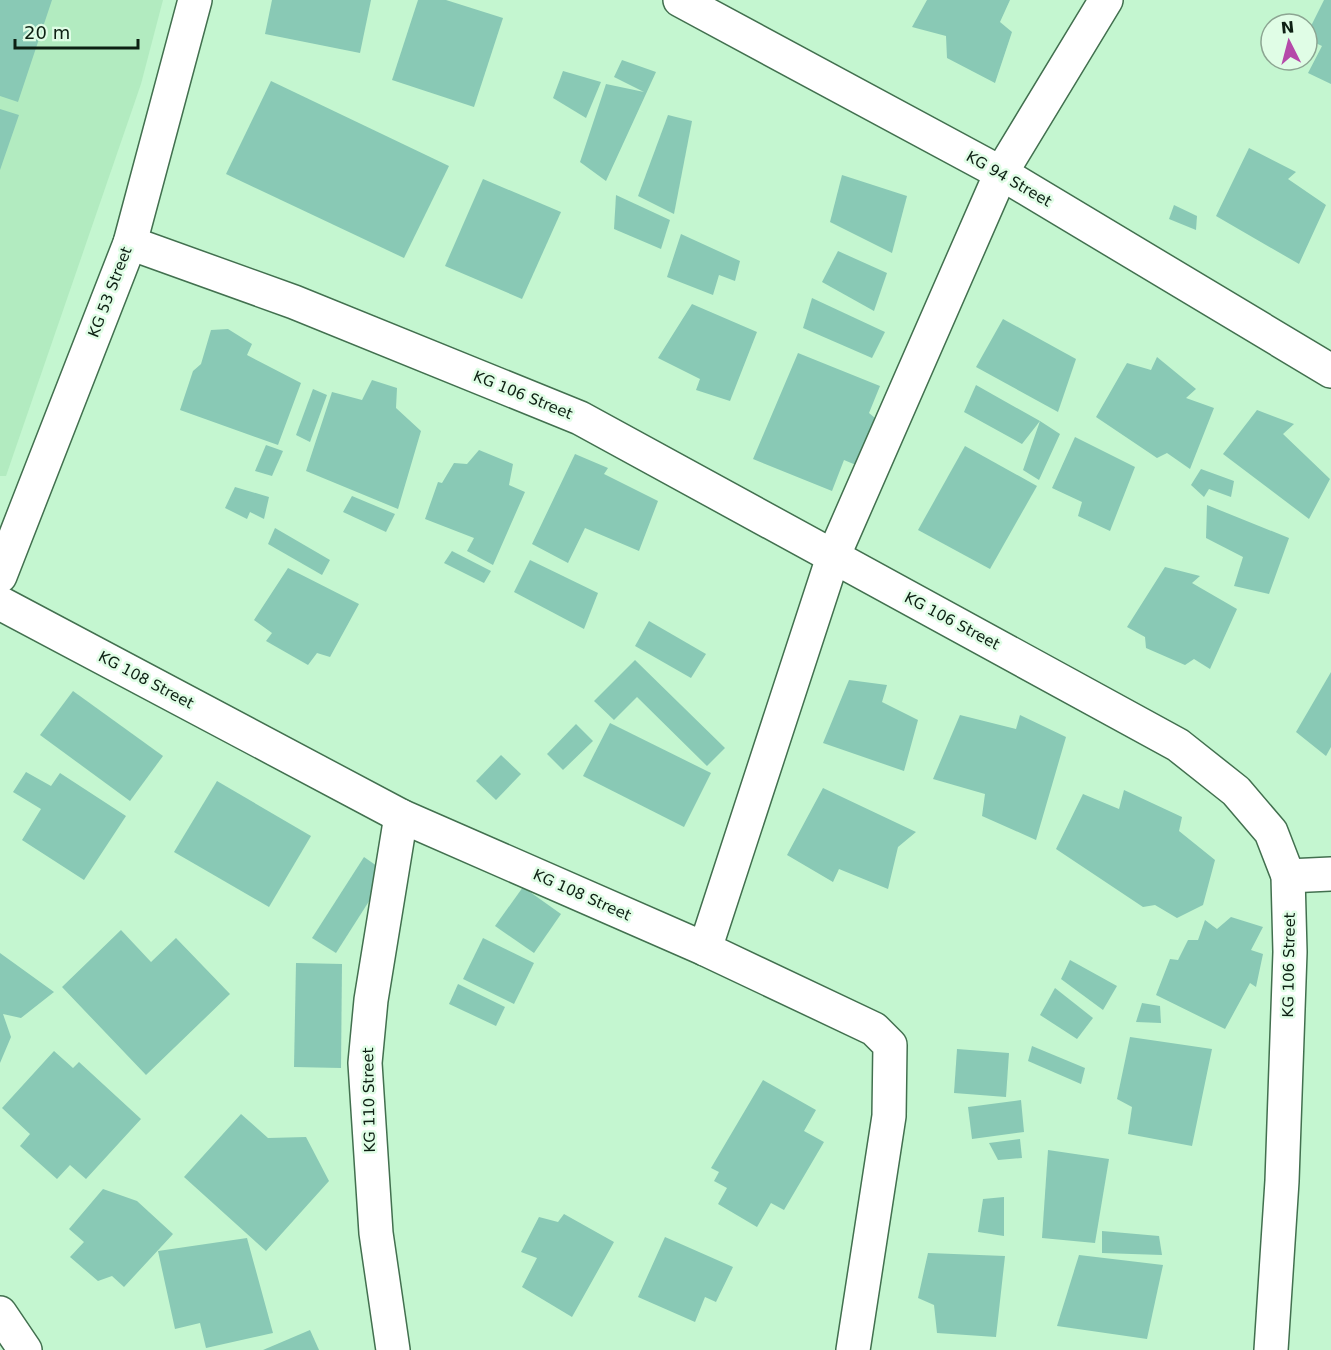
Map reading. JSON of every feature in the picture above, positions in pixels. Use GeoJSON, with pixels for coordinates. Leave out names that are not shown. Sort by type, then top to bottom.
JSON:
{"type":"FeatureCollection","features":[{"type":"Feature","properties":{"kind":"street","name":"KG 53 Street"},"geometry":{"type":"LineString","coordinates":[[0,576],[130,243],[195,0]]}},
{"type":"Feature","properties":{"kind":"street","name":"KG 94 Street"},"geometry":{"type":"LineString","coordinates":[[680,0],[1001,173],[1331,371]]}},
{"type":"Feature","properties":{"kind":"street"},"geometry":{"type":"LineString","coordinates":[[705,949],[833,557],[1001,173],[1106,0]]}},
{"type":"Feature","properties":{"kind":"street","name":"KG 106 Street"},"geometry":{"type":"LineString","coordinates":[[130,243],[294,302],[580,418],[1179,745],[1236,791],[1271,832],[1288,876],[1290,952],[1284,1147],[1271,1350]]}},
{"type":"Feature","properties":{"kind":"street","name":"KG 108 Street"},"geometry":{"type":"LineString","coordinates":[[0,603],[401,816],[705,949],[829,1005],[873,1029],[890,1045],[889,1116],[853,1350]]}},
{"type":"Feature","properties":{"kind":"street","name":"KG 110 Street"},"geometry":{"type":"LineString","coordinates":[[393,1350],[376,1233],[365,1063],[371,1000],[401,816]]}},
{"type":"Feature","properties":{"kind":"street"},"geometry":{"type":"LineString","coordinates":[[1288,876],[1331,874]]}},
{"type":"Feature","properties":{"kind":"street"},"geometry":{"type":"LineString","coordinates":[[0,1313],[25,1350]]}},
{"type":"Feature","properties":{"kind":"shaded area"},"geometry":{"type":"Polygon","coordinates":[[[0,0],[163,0],[141,84],[6,476],[0,476],[0,0]]]}},
{"type":"Feature","properties":{"kind":"building"},"geometry":{"type":"Polygon","coordinates":[[[0,0],[52,0],[18,102],[0,96],[0,0]]]}},
{"type":"Feature","properties":{"kind":"building"},"geometry":{"type":"Polygon","coordinates":[[[272,0],[371,0],[360,53],[265,34],[272,0]]]}},
{"type":"Feature","properties":{"kind":"building"},"geometry":{"type":"Polygon","coordinates":[[[418,0],[446,0],[503,18],[474,107],[392,80],[418,0]]]}},
{"type":"Feature","properties":{"kind":"building"},"geometry":{"type":"Polygon","coordinates":[[[927,0],[1010,0],[1000,22],[1012,32],[995,83],[947,58],[946,36],[912,27],[927,0]]]}},
{"type":"Feature","properties":{"kind":"building"},"geometry":{"type":"Polygon","coordinates":[[[1324,0],[1331,0],[1331,84],[1308,73],[1319,72],[1319,52],[1322,46],[1319,45],[1318,12],[1324,0]]]}},
{"type":"Feature","properties":{"kind":"building"},"geometry":{"type":"Polygon","coordinates":[[[622,60],[656,72],[606,181],[580,162],[606,84],[644,92],[614,77],[622,60]]]}},
{"type":"Feature","properties":{"kind":"building"},"geometry":{"type":"Polygon","coordinates":[[[563,71],[601,82],[586,118],[553,98],[563,71]]]}},
{"type":"Feature","properties":{"kind":"building"},"geometry":{"type":"Polygon","coordinates":[[[271,81],[449,166],[404,258],[226,174],[271,81]]]}},
{"type":"Feature","properties":{"kind":"building"},"geometry":{"type":"Polygon","coordinates":[[[0,109],[19,115],[0,170],[0,109]]]}},
{"type":"Feature","properties":{"kind":"building"},"geometry":{"type":"Polygon","coordinates":[[[668,115],[692,121],[674,214],[638,196],[668,115]]]}},
{"type":"Feature","properties":{"kind":"building"},"geometry":{"type":"Polygon","coordinates":[[[1249,148],[1296,172],[1288,179],[1326,205],[1299,264],[1216,216],[1249,148]]]}},
{"type":"Feature","properties":{"kind":"building"},"geometry":{"type":"Polygon","coordinates":[[[842,175],[907,196],[892,253],[830,222],[842,175]]]}},
{"type":"Feature","properties":{"kind":"building"},"geometry":{"type":"Polygon","coordinates":[[[483,179],[561,212],[522,299],[445,266],[483,179]]]}},
{"type":"Feature","properties":{"kind":"building"},"geometry":{"type":"Polygon","coordinates":[[[616,195],[670,220],[661,249],[614,229],[616,195]]]}},
{"type":"Feature","properties":{"kind":"building"},"geometry":{"type":"Polygon","coordinates":[[[1174,205],[1197,216],[1196,230],[1169,219],[1174,205]]]}},
{"type":"Feature","properties":{"kind":"building"},"geometry":{"type":"Polygon","coordinates":[[[681,234],[740,261],[735,281],[719,275],[713,295],[667,277],[681,234]]]}},
{"type":"Feature","properties":{"kind":"building"},"geometry":{"type":"Polygon","coordinates":[[[838,251],[887,273],[874,311],[822,282],[838,251]]]}},
{"type":"Feature","properties":{"kind":"building"},"geometry":{"type":"Polygon","coordinates":[[[812,298],[885,332],[872,358],[803,328],[812,298]]]}},
{"type":"Feature","properties":{"kind":"building"},"geometry":{"type":"Polygon","coordinates":[[[692,304],[757,332],[730,401],[696,390],[700,379],[658,358],[692,304]]]}},
{"type":"Feature","properties":{"kind":"building"},"geometry":{"type":"Polygon","coordinates":[[[1003,319],[1076,359],[1058,412],[976,367],[1003,319]]]}},
{"type":"Feature","properties":{"kind":"building"},"geometry":{"type":"Polygon","coordinates":[[[228,329],[252,344],[247,355],[301,383],[278,445],[180,410],[193,371],[201,364],[211,330],[228,329]]]}},
{"type":"Feature","properties":{"kind":"building"},"geometry":{"type":"Polygon","coordinates":[[[798,353],[880,386],[869,413],[875,418],[856,465],[844,460],[832,491],[753,459],[798,353]]]}},
{"type":"Feature","properties":{"kind":"building"},"geometry":{"type":"Polygon","coordinates":[[[1157,357],[1196,389],[1186,398],[1214,408],[1190,469],[1167,453],[1157,458],[1096,417],[1127,363],[1151,370],[1157,357]]]}},
{"type":"Feature","properties":{"kind":"building"},"geometry":{"type":"Polygon","coordinates":[[[372,380],[397,388],[396,408],[421,431],[398,509],[306,471],[332,392],[362,400],[372,380]]]}},
{"type":"Feature","properties":{"kind":"building"},"geometry":{"type":"Polygon","coordinates":[[[976,385],[1040,421],[1022,444],[964,412],[976,385]]]}},
{"type":"Feature","properties":{"kind":"building"},"geometry":{"type":"Polygon","coordinates":[[[313,389],[327,395],[310,442],[296,435],[313,389]]]}},
{"type":"Feature","properties":{"kind":"building"},"geometry":{"type":"Polygon","coordinates":[[[1257,410],[1294,424],[1283,434],[1330,479],[1309,519],[1223,454],[1257,410]]]}},
{"type":"Feature","properties":{"kind":"building"},"geometry":{"type":"Polygon","coordinates":[[[1040,421],[1060,434],[1039,480],[1023,470],[1040,421]]]}},
{"type":"Feature","properties":{"kind":"building"},"geometry":{"type":"Polygon","coordinates":[[[1075,437],[1135,467],[1110,531],[1078,516],[1082,502],[1052,488],[1075,437]]]}},
{"type":"Feature","properties":{"kind":"building"},"geometry":{"type":"Polygon","coordinates":[[[266,445],[283,451],[272,476],[255,471],[266,445]]]}},
{"type":"Feature","properties":{"kind":"building"},"geometry":{"type":"Polygon","coordinates":[[[965,446],[1037,486],[990,569],[918,530],[965,446]]]}},
{"type":"Feature","properties":{"kind":"building"},"geometry":{"type":"Polygon","coordinates":[[[479,450],[513,464],[509,485],[525,492],[493,565],[467,551],[474,538],[425,519],[438,482],[442,483],[454,463],[467,464],[479,450]]]}},
{"type":"Feature","properties":{"kind":"building"},"geometry":{"type":"Polygon","coordinates":[[[575,454],[608,468],[604,474],[658,501],[639,551],[585,528],[568,563],[532,544],[575,454]]]}},
{"type":"Feature","properties":{"kind":"building"},"geometry":{"type":"Polygon","coordinates":[[[1201,469],[1234,481],[1231,497],[1209,489],[1204,497],[1191,485],[1201,469]]]}},
{"type":"Feature","properties":{"kind":"building"},"geometry":{"type":"Polygon","coordinates":[[[235,487],[269,497],[264,519],[250,512],[247,519],[225,508],[235,487]]]}},
{"type":"Feature","properties":{"kind":"building"},"geometry":{"type":"Polygon","coordinates":[[[352,496],[395,514],[386,532],[343,512],[352,496]]]}},
{"type":"Feature","properties":{"kind":"building"},"geometry":{"type":"Polygon","coordinates":[[[1207,505],[1289,538],[1269,594],[1234,586],[1243,557],[1206,538],[1207,505]]]}},
{"type":"Feature","properties":{"kind":"building"},"geometry":{"type":"Polygon","coordinates":[[[275,528],[330,560],[322,575],[268,544],[275,528]]]}},
{"type":"Feature","properties":{"kind":"building"},"geometry":{"type":"Polygon","coordinates":[[[452,551],[491,571],[484,583],[444,563],[452,551]]]}},
{"type":"Feature","properties":{"kind":"building"},"geometry":{"type":"Polygon","coordinates":[[[530,560],[598,593],[584,629],[514,592],[530,560]]]}},
{"type":"Feature","properties":{"kind":"building"},"geometry":{"type":"Polygon","coordinates":[[[1165,567],[1200,576],[1192,583],[1237,609],[1210,669],[1194,659],[1185,665],[1146,648],[1145,637],[1127,627],[1165,567]]]}},
{"type":"Feature","properties":{"kind":"building"},"geometry":{"type":"Polygon","coordinates":[[[288,568],[359,604],[330,657],[317,653],[308,665],[266,641],[272,633],[254,620],[288,568]]]}},
{"type":"Feature","properties":{"kind":"building"},"geometry":{"type":"Polygon","coordinates":[[[649,621],[706,654],[691,678],[635,646],[649,621]]]}},
{"type":"Feature","properties":{"kind":"building"},"geometry":{"type":"Polygon","coordinates":[[[635,660],[725,748],[707,766],[637,697],[614,720],[594,701],[635,660]]]}},
{"type":"Feature","properties":{"kind":"building"},"geometry":{"type":"Polygon","coordinates":[[[1331,672],[1331,747],[1326,756],[1296,732],[1331,672]]]}},
{"type":"Feature","properties":{"kind":"building"},"geometry":{"type":"Polygon","coordinates":[[[849,680],[887,685],[882,702],[918,720],[904,771],[823,743],[849,680]]]}},
{"type":"Feature","properties":{"kind":"building"},"geometry":{"type":"Polygon","coordinates":[[[73,691],[163,756],[130,801],[40,735],[73,691]]]}},
{"type":"Feature","properties":{"kind":"building"},"geometry":{"type":"Polygon","coordinates":[[[960,715],[1016,729],[1020,715],[1066,737],[1036,840],[982,816],[985,794],[933,779],[960,715]]]}},
{"type":"Feature","properties":{"kind":"building"},"geometry":{"type":"Polygon","coordinates":[[[610,723],[711,773],[684,827],[583,776],[610,723]]]}},
{"type":"Feature","properties":{"kind":"building"},"geometry":{"type":"Polygon","coordinates":[[[576,724],[593,741],[563,770],[547,754],[576,724]]]}},
{"type":"Feature","properties":{"kind":"building"},"geometry":{"type":"Polygon","coordinates":[[[501,755],[521,774],[496,800],[476,781],[501,755]]]}},
{"type":"Feature","properties":{"kind":"building"},"geometry":{"type":"Polygon","coordinates":[[[26,772],[51,786],[60,773],[126,816],[84,880],[22,840],[41,809],[13,792],[26,772]]]}},
{"type":"Feature","properties":{"kind":"building"},"geometry":{"type":"Polygon","coordinates":[[[217,781],[311,836],[269,907],[174,852],[217,781]]]}},
{"type":"Feature","properties":{"kind":"building"},"geometry":{"type":"Polygon","coordinates":[[[823,788],[916,832],[898,847],[888,889],[839,869],[833,882],[787,855],[823,788]]]}},
{"type":"Feature","properties":{"kind":"building"},"geometry":{"type":"Polygon","coordinates":[[[1124,790],[1182,817],[1179,831],[1215,860],[1203,905],[1177,918],[1155,905],[1143,907],[1056,849],[1083,794],[1119,809],[1124,790]]]}},
{"type":"Feature","properties":{"kind":"building"},"geometry":{"type":"Polygon","coordinates":[[[364,857],[387,873],[336,953],[312,938],[364,857]]]}},
{"type":"Feature","properties":{"kind":"building"},"geometry":{"type":"Polygon","coordinates":[[[523,887],[561,914],[534,953],[495,926],[523,887]]]}},
{"type":"Feature","properties":{"kind":"building"},"geometry":{"type":"Polygon","coordinates":[[[1231,917],[1263,927],[1251,950],[1263,954],[1256,987],[1250,983],[1225,1029],[1156,995],[1170,959],[1178,960],[1188,940],[1198,940],[1205,920],[1217,929],[1231,917]]]}},
{"type":"Feature","properties":{"kind":"building"},"geometry":{"type":"Polygon","coordinates":[[[121,930],[151,962],[176,938],[230,994],[146,1075],[62,987],[121,930]]]}},
{"type":"Feature","properties":{"kind":"building"},"geometry":{"type":"Polygon","coordinates":[[[483,938],[534,963],[514,1004],[463,979],[483,938]]]}},
{"type":"Feature","properties":{"kind":"building"},"geometry":{"type":"Polygon","coordinates":[[[0,953],[54,992],[21,1018],[3,1014],[11,1037],[0,1063],[0,953]]]}},
{"type":"Feature","properties":{"kind":"building"},"geometry":{"type":"Polygon","coordinates":[[[1070,960],[1117,986],[1103,1010],[1061,979],[1070,960]]]}},
{"type":"Feature","properties":{"kind":"building"},"geometry":{"type":"Polygon","coordinates":[[[296,963],[342,964],[341,1068],[294,1067],[296,963]]]}},
{"type":"Feature","properties":{"kind":"building"},"geometry":{"type":"Polygon","coordinates":[[[458,984],[505,1007],[496,1026],[449,1004],[458,984]]]}},
{"type":"Feature","properties":{"kind":"building"},"geometry":{"type":"Polygon","coordinates":[[[1055,988],[1093,1018],[1077,1039],[1040,1015],[1055,988]]]}},
{"type":"Feature","properties":{"kind":"building"},"geometry":{"type":"Polygon","coordinates":[[[1142,1003],[1160,1006],[1161,1023],[1136,1022],[1142,1003]]]}},
{"type":"Feature","properties":{"kind":"building"},"geometry":{"type":"Polygon","coordinates":[[[1130,1037],[1212,1049],[1192,1146],[1128,1134],[1132,1107],[1117,1099],[1130,1037]]]}},
{"type":"Feature","properties":{"kind":"building"},"geometry":{"type":"Polygon","coordinates":[[[1032,1046],[1085,1068],[1081,1084],[1028,1061],[1032,1046]]]}},
{"type":"Feature","properties":{"kind":"building"},"geometry":{"type":"Polygon","coordinates":[[[957,1049],[1009,1053],[1006,1097],[954,1093],[957,1049]]]}},
{"type":"Feature","properties":{"kind":"building"},"geometry":{"type":"Polygon","coordinates":[[[54,1051],[73,1068],[79,1062],[141,1119],[86,1179],[70,1165],[57,1179],[20,1146],[30,1134],[2,1108],[54,1051]]]}},
{"type":"Feature","properties":{"kind":"building"},"geometry":{"type":"Polygon","coordinates":[[[763,1080],[816,1110],[804,1131],[824,1142],[784,1210],[771,1203],[757,1227],[718,1204],[727,1188],[714,1181],[719,1172],[711,1168],[763,1080]]]}},
{"type":"Feature","properties":{"kind":"building"},"geometry":{"type":"Polygon","coordinates":[[[1021,1100],[1024,1132],[972,1139],[968,1107],[1021,1100]]]}},
{"type":"Feature","properties":{"kind":"building"},"geometry":{"type":"Polygon","coordinates":[[[241,1114],[268,1138],[306,1137],[329,1181],[266,1251],[184,1177],[241,1114]]]}},
{"type":"Feature","properties":{"kind":"building"},"geometry":{"type":"Polygon","coordinates":[[[1020,1139],[1022,1158],[998,1160],[989,1143],[1020,1139]]]}},
{"type":"Feature","properties":{"kind":"building"},"geometry":{"type":"Polygon","coordinates":[[[1048,1150],[1109,1159],[1095,1243],[1042,1238],[1048,1150]]]}},
{"type":"Feature","properties":{"kind":"building"},"geometry":{"type":"Polygon","coordinates":[[[103,1189],[137,1201],[173,1234],[124,1287],[112,1276],[98,1281],[70,1257],[84,1242],[69,1229],[103,1189]]]}},
{"type":"Feature","properties":{"kind":"building"},"geometry":{"type":"Polygon","coordinates":[[[1004,1197],[1004,1236],[978,1232],[983,1199],[1004,1197]]]}},
{"type":"Feature","properties":{"kind":"building"},"geometry":{"type":"Polygon","coordinates":[[[564,1214],[614,1242],[572,1317],[522,1287],[537,1258],[521,1252],[539,1217],[558,1222],[564,1214]]]}},
{"type":"Feature","properties":{"kind":"building"},"geometry":{"type":"Polygon","coordinates":[[[1102,1231],[1159,1236],[1162,1255],[1102,1253],[1102,1231]]]}},
{"type":"Feature","properties":{"kind":"building"},"geometry":{"type":"Polygon","coordinates":[[[665,1237],[733,1267],[716,1302],[705,1297],[695,1322],[638,1297],[665,1237]]]}},
{"type":"Feature","properties":{"kind":"building"},"geometry":{"type":"Polygon","coordinates":[[[247,1238],[273,1333],[206,1348],[200,1323],[175,1329],[158,1251],[247,1238]]]}},
{"type":"Feature","properties":{"kind":"building"},"geometry":{"type":"Polygon","coordinates":[[[928,1253],[1005,1256],[996,1337],[937,1333],[934,1305],[918,1298],[928,1253]]]}},
{"type":"Feature","properties":{"kind":"building"},"geometry":{"type":"Polygon","coordinates":[[[1079,1255],[1163,1265],[1147,1339],[1057,1326],[1079,1255]]]}},
{"type":"Feature","properties":{"kind":"building"},"geometry":{"type":"Polygon","coordinates":[[[310,1330],[319,1350],[263,1350],[310,1330]]]}}]}
